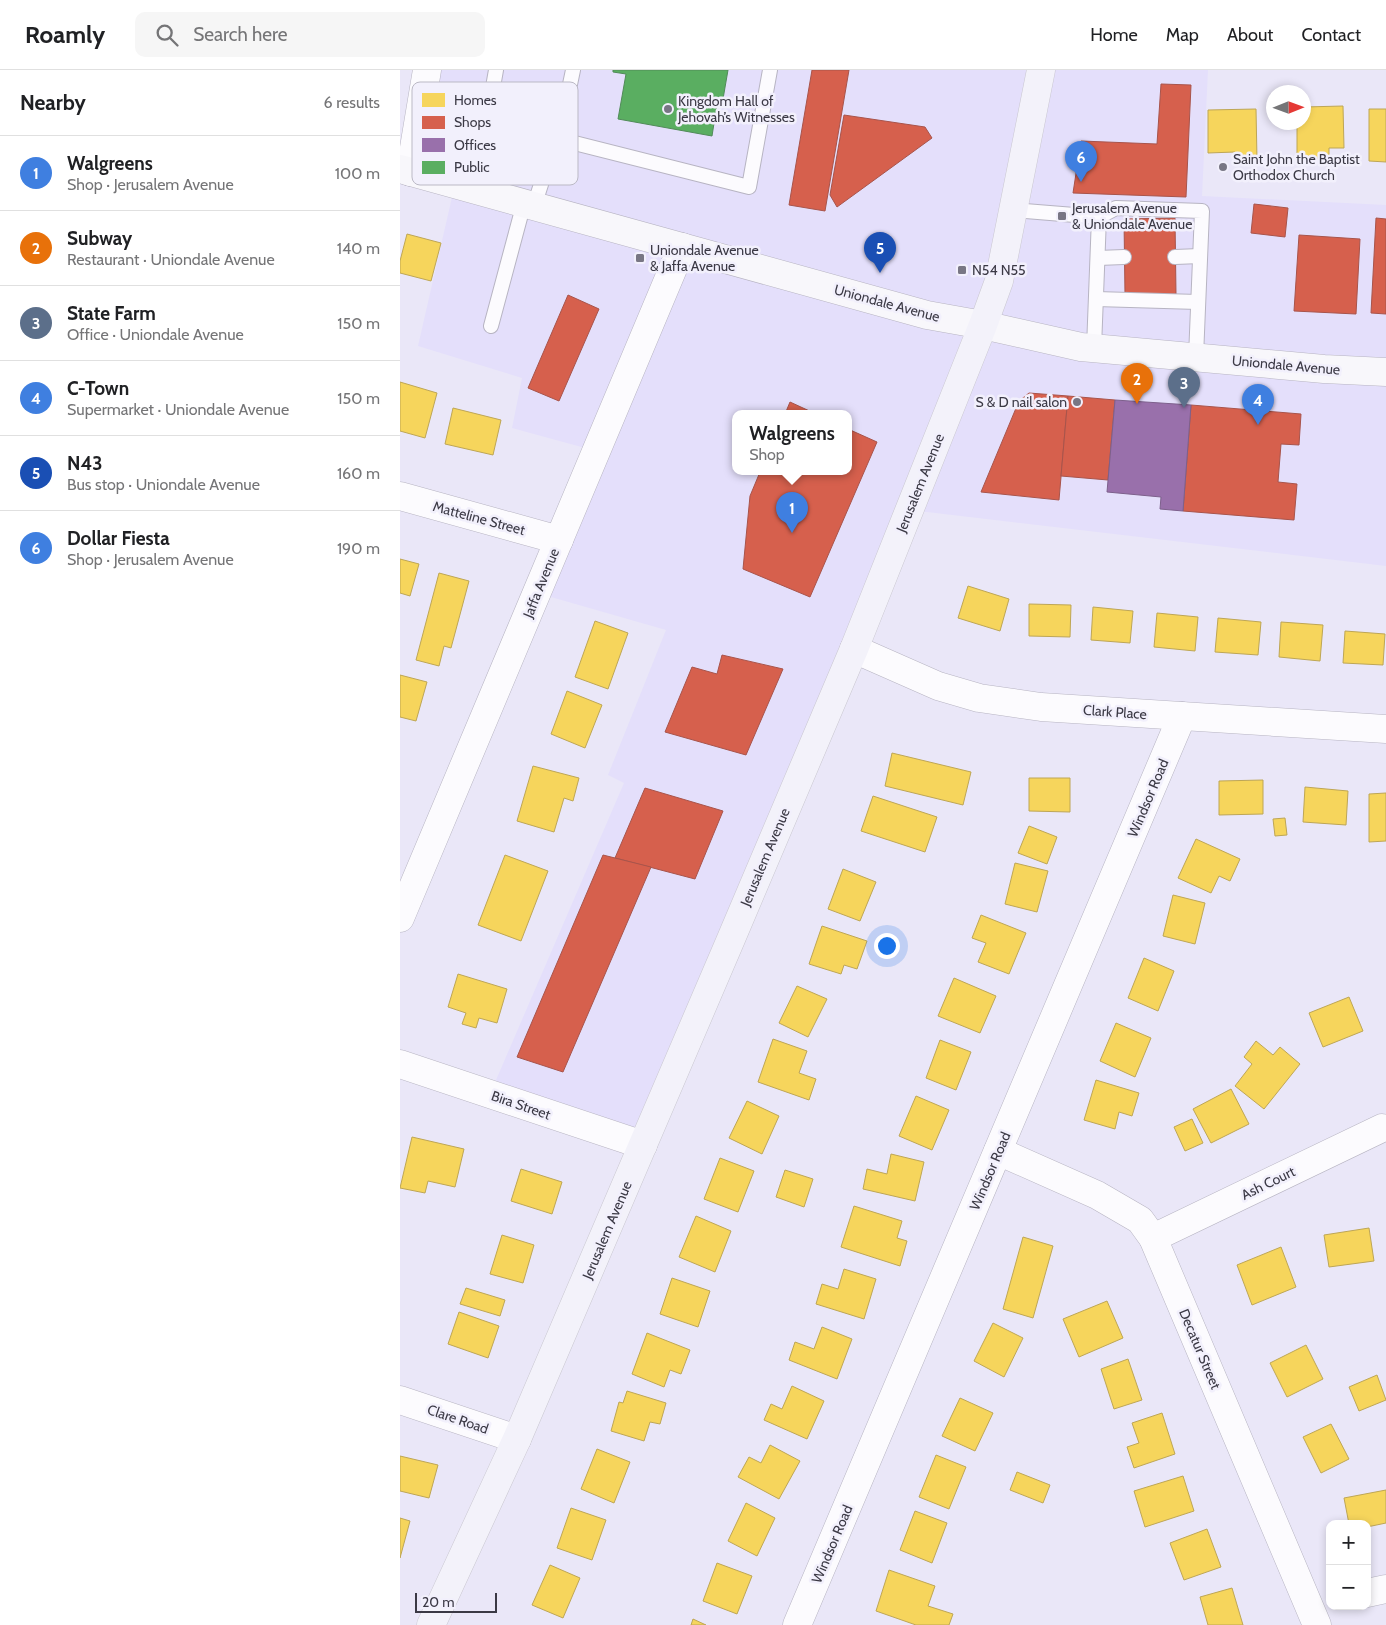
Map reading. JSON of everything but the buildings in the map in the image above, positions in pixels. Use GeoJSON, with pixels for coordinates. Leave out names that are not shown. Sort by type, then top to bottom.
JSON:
{"type":"FeatureCollection","features":[{"type":"Feature","properties":{"kind":"main road","name":"Jerusalem Avenue"},"geometry":{"type":"LineString","coordinates":[[431,1625],[517,1439],[854,649],[984,325],[999,281],[1041,70]]}},
{"type":"Feature","properties":{"kind":"main road","name":"Uniondale Avenue"},"geometry":{"type":"LineString","coordinates":[[458,185],[927,315],[984,325],[1081,347],[1324,369],[1386,372]]}},
{"type":"Feature","properties":{"kind":"street"},"geometry":{"type":"LineString","coordinates":[[405,170],[412,138]]}},
{"type":"Feature","properties":{"kind":"street","name":"Jaffa Avenue"},"geometry":{"type":"LineString","coordinates":[[400,918],[682,247]]}},
{"type":"Feature","properties":{"kind":"street","name":"Matteline Street"},"geometry":{"type":"LineString","coordinates":[[400,496],[559,540]]}},
{"type":"Feature","properties":{"kind":"street","name":"Clark Place"},"geometry":{"type":"LineString","coordinates":[[854,649],[938,686],[979,698],[1041,707],[1386,728]]}},
{"type":"Feature","properties":{"kind":"street","name":"Windsor Road"},"geometry":{"type":"LineString","coordinates":[[797,1625],[1182,716]]}},
{"type":"Feature","properties":{"kind":"street","name":"Bira Street"},"geometry":{"type":"LineString","coordinates":[[400,1064],[643,1145]]}},
{"type":"Feature","properties":{"kind":"street","name":"Ash Court"},"geometry":{"type":"LineString","coordinates":[[1153,1238],[1382,1128]]}},
{"type":"Feature","properties":{"kind":"street","name":"Decatur Street"},"geometry":{"type":"LineString","coordinates":[[998,1151],[1098,1195],[1140,1220],[1153,1238],[1319,1610]]}},
{"type":"Feature","properties":{"kind":"street","name":"Clare Road"},"geometry":{"type":"LineString","coordinates":[[400,1400],[517,1439]]}},
{"type":"Feature","properties":{"kind":"street"},"geometry":{"type":"LineString","coordinates":[[1371,1592],[1386,1589]]}},
{"type":"Feature","properties":{"kind":"lane"},"geometry":{"type":"LineString","coordinates":[[578,144],[749,187],[770,70]]}},
{"type":"Feature","properties":{"kind":"lane"},"geometry":{"type":"LineString","coordinates":[[491,326],[537,185]]}},
{"type":"Feature","properties":{"kind":"lane"},"geometry":{"type":"LineString","coordinates":[[1013,210],[1099,217],[1116,208],[1202,211],[1196,357]]}},
{"type":"Feature","properties":{"kind":"lane"},"geometry":{"type":"LineString","coordinates":[[1094,348],[1099,217]]}},
{"type":"Feature","properties":{"kind":"lane"},"geometry":{"type":"LineString","coordinates":[[1175,256],[1200,256]]}},
{"type":"Feature","properties":{"kind":"lane"},"geometry":{"type":"LineString","coordinates":[[1098,258],[1124,257]]}},
{"type":"Feature","properties":{"kind":"lane"},"geometry":{"type":"LineString","coordinates":[[1096,299],[1198,302]]}},
{"type":"Feature","properties":{"kind":"shaded area"},"geometry":{"type":"Polygon","coordinates":[[[427,70],[1208,70],[1202,196],[1386,205],[1386,566],[910,510],[643,1145],[490,1094],[624,783],[608,775],[666,630],[537,593],[596,451],[512,428],[522,378],[418,346],[455,185],[578,185],[578,82],[425,82],[427,70]]]}},
{"type":"Feature","properties":{"kind":"place","name":"Kingdom Hall of Jehovah’s Witnesses"},"geometry":{"type":"Point","coordinates":[668,109]}},
{"type":"Feature","properties":{"kind":"place","name":"Saint John the Baptist Orthodox Church"},"geometry":{"type":"Point","coordinates":[1223,167]}},
{"type":"Feature","properties":{"kind":"place","name":"Dollar Fiesta"},"geometry":{"type":"Point","coordinates":[1081,182]}},
{"type":"Feature","properties":{"kind":"place","name":"Jerusalem Avenue & Uniondale Avenue"},"geometry":{"type":"Point","coordinates":[1062,216]}},
{"type":"Feature","properties":{"kind":"place","name":"Uniondale Avenue & Jaffa Avenue"},"geometry":{"type":"Point","coordinates":[640,258]}},
{"type":"Feature","properties":{"kind":"place","name":"N54 N55"},"geometry":{"type":"Point","coordinates":[962,270]}},
{"type":"Feature","properties":{"kind":"place","name":"N43"},"geometry":{"type":"Point","coordinates":[880,273]}},
{"type":"Feature","properties":{"kind":"place","name":"S & D nail salon"},"geometry":{"type":"Point","coordinates":[1077,402]}},
{"type":"Feature","properties":{"kind":"place","name":"Subway"},"geometry":{"type":"Point","coordinates":[1137,404]}},
{"type":"Feature","properties":{"kind":"place","name":"State Farm"},"geometry":{"type":"Point","coordinates":[1184,408]}},
{"type":"Feature","properties":{"kind":"place","name":"C-Town"},"geometry":{"type":"Point","coordinates":[1258,425]}},
{"type":"Feature","properties":{"kind":"place","name":"Walgreens"},"geometry":{"type":"Point","coordinates":[792,533]}}]}
